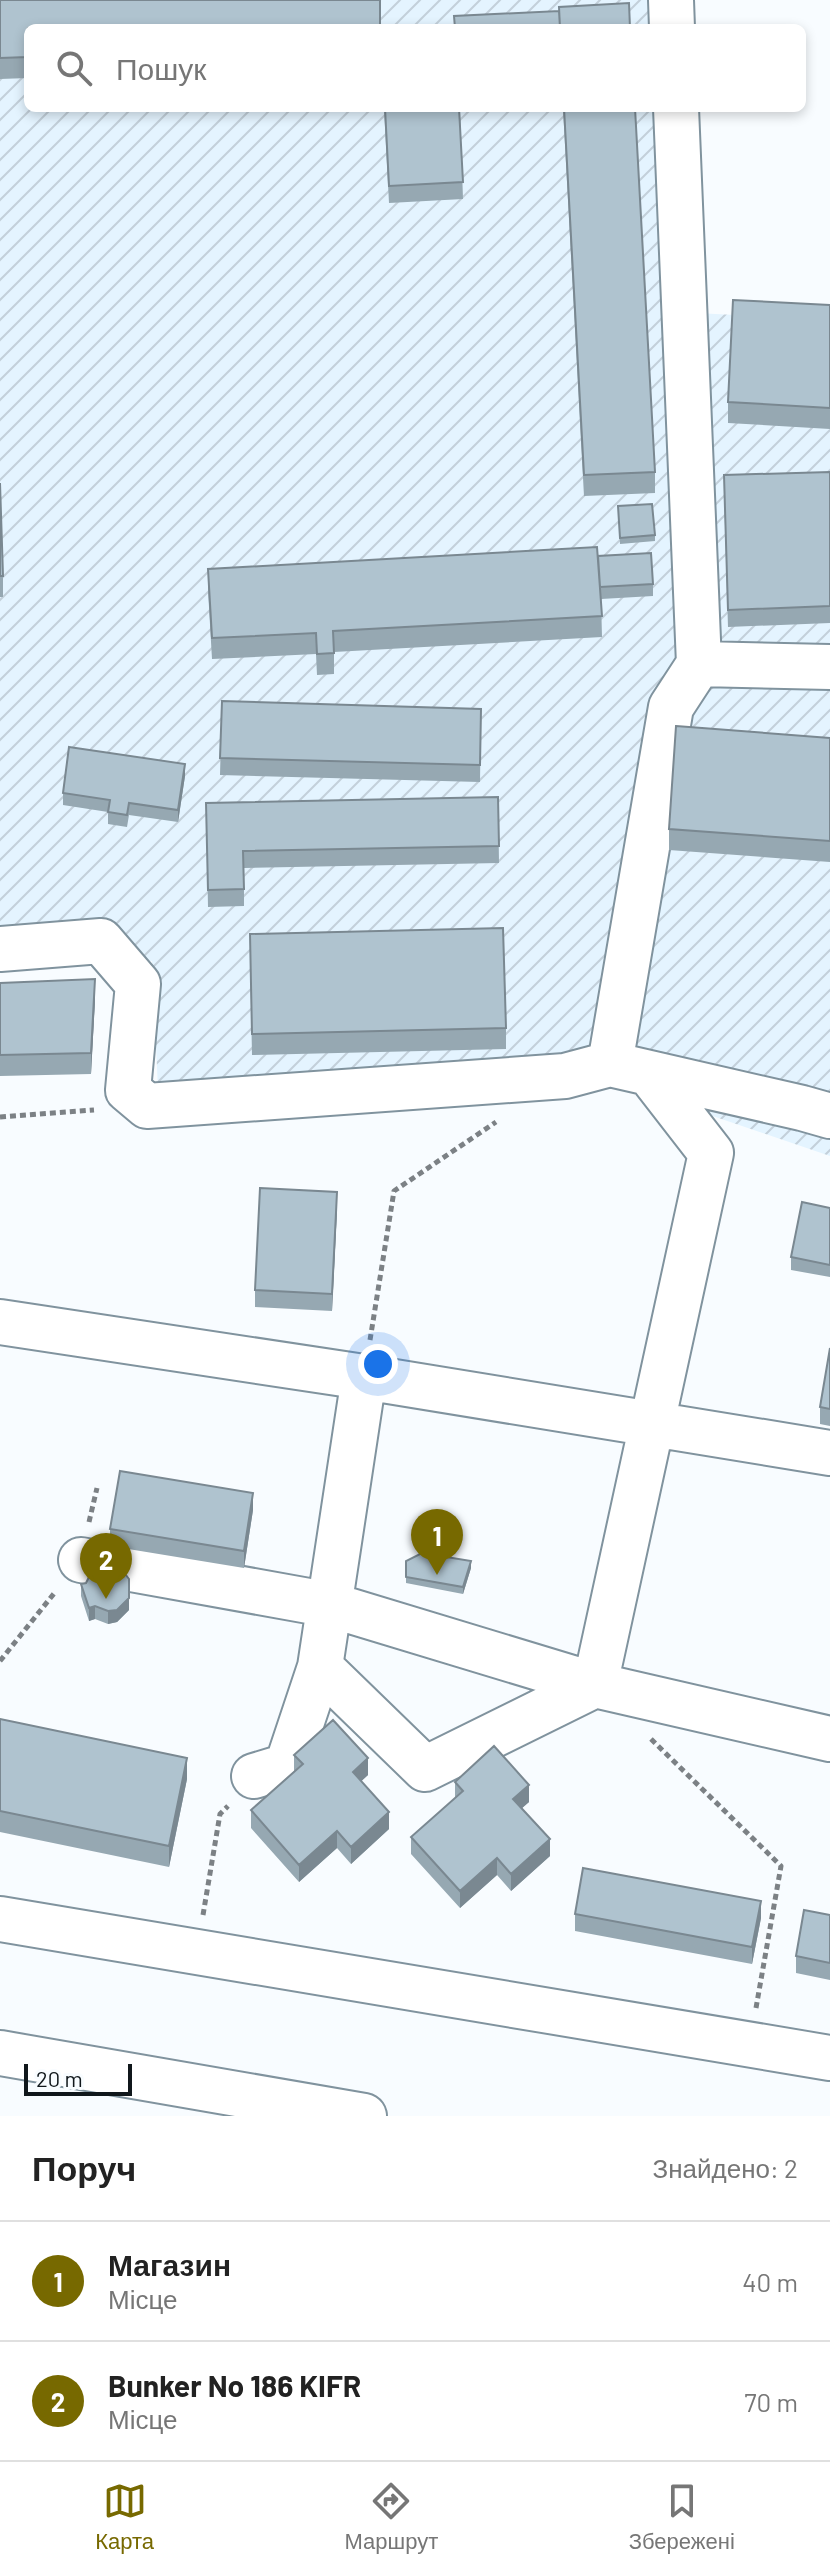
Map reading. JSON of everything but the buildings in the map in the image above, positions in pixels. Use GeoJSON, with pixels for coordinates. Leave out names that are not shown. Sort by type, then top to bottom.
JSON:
{"type":"FeatureCollection","features":[{"type":"Feature","properties":{"kind":"street"},"geometry":{"type":"LineString","coordinates":[[671,0],[672,24]]}},
{"type":"Feature","properties":{"kind":"street"},"geometry":{"type":"LineString","coordinates":[[630,1068],[671,707],[699,664],[676,112]]}},
{"type":"Feature","properties":{"kind":"street"},"geometry":{"type":"LineString","coordinates":[[699,664],[830,667]]}},
{"type":"Feature","properties":{"kind":"street"},"geometry":{"type":"LineString","coordinates":[[0,949],[101,941],[138,984],[128,1090],[147,1106],[565,1076],[630,1068],[830,1116]]}},
{"type":"Feature","properties":{"kind":"street"},"geometry":{"type":"LineString","coordinates":[[595,1685],[711,1153],[630,1068]]}},
{"type":"Feature","properties":{"kind":"street"},"geometry":{"type":"LineString","coordinates":[[0,1322],[364,1377],[830,1453]]}},
{"type":"Feature","properties":{"kind":"street"},"geometry":{"type":"LineString","coordinates":[[254,1776],[287,1766],[320,1667],[364,1377]]}},
{"type":"Feature","properties":{"kind":"street"},"geometry":{"type":"LineString","coordinates":[[81,1560],[331,1605],[595,1685],[830,1739]]}},
{"type":"Feature","properties":{"kind":"street"},"geometry":{"type":"LineString","coordinates":[[320,1667],[425,1769],[595,1685]]}},
{"type":"Feature","properties":{"kind":"street"},"geometry":{"type":"LineString","coordinates":[[0,1919],[830,2058]]}},
{"type":"Feature","properties":{"kind":"street"},"geometry":{"type":"LineString","coordinates":[[0,2053],[364,2116]]}},
{"type":"Feature","properties":{"kind":"path"},"geometry":{"type":"LineString","coordinates":[[0,1117],[147,1106]]}},
{"type":"Feature","properties":{"kind":"path"},"geometry":{"type":"LineString","coordinates":[[364,1377],[394,1191],[499,1120]]}},
{"type":"Feature","properties":{"kind":"path"},"geometry":{"type":"LineString","coordinates":[[648,1736],[781,1866],[749,2044]]}},
{"type":"Feature","properties":{"kind":"path"},"geometry":{"type":"LineString","coordinates":[[196,1952],[220,1814],[254,1776]]}},
{"type":"Feature","properties":{"kind":"shaded area"},"geometry":{"type":"Polygon","coordinates":[[[0,0],[660,0],[661,24],[24,24],[24,112],[666,112],[677,312],[830,320],[830,1156],[563,1065],[158,1089],[152,961],[0,972],[0,0]]]}},
{"type":"Feature","properties":{"kind":"place","name":"Магазин"},"geometry":{"type":"Point","coordinates":[437,1575]}},
{"type":"Feature","properties":{"kind":"place","name":"Bunker No 186 KIFR"},"geometry":{"type":"Point","coordinates":[106,1599]}}]}
